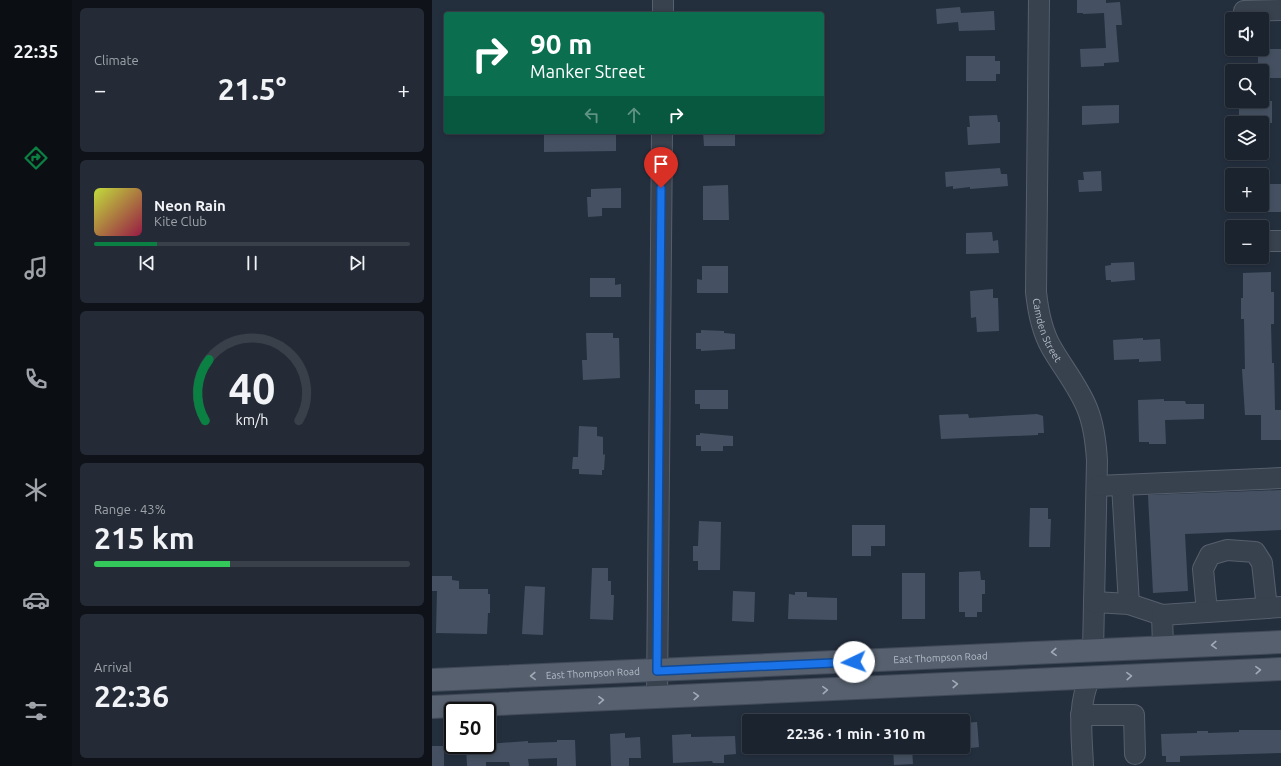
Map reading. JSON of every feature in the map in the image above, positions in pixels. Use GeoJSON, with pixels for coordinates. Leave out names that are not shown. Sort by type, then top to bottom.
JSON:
{"type":"FeatureCollection","features":[{"type":"Feature","properties":{"kind":"main road","name":"East Thompson Road"},"geometry":{"type":"LineString","coordinates":[[432,680],[1281,642]]}},
{"type":"Feature","properties":{"kind":"main road"},"geometry":{"type":"LineString","coordinates":[[1090,678],[1093,651]]}},
{"type":"Feature","properties":{"kind":"main road"},"geometry":{"type":"LineString","coordinates":[[432,707],[1281,669]]}},
{"type":"Feature","properties":{"kind":"street"},"geometry":{"type":"LineString","coordinates":[[663,0],[663,12]]}},
{"type":"Feature","properties":{"kind":"street","name":"Camden Street"},"geometry":{"type":"LineString","coordinates":[[1039,0],[1036,292],[1041,321],[1049,342],[1056,356],[1079,391],[1090,418],[1096,443],[1097,486],[1093,651]]}},
{"type":"Feature","properties":{"kind":"street"},"geometry":{"type":"LineString","coordinates":[[1244,11],[1281,10]]}},
{"type":"Feature","properties":{"kind":"street"},"geometry":{"type":"LineString","coordinates":[[657,698],[662,134]]}},
{"type":"Feature","properties":{"kind":"street"},"geometry":{"type":"LineString","coordinates":[[1097,486],[1281,478]]}},
{"type":"Feature","properties":{"kind":"street"},"geometry":{"type":"LineString","coordinates":[[1122,485],[1129,604]]}},
{"type":"Feature","properties":{"kind":"street"},"geometry":{"type":"LineString","coordinates":[[1094,602],[1129,604],[1162,615],[1274,608],[1262,563],[1255,552],[1227,550],[1210,555],[1203,569],[1207,612]]}},
{"type":"Feature","properties":{"kind":"street"},"geometry":{"type":"LineString","coordinates":[[1162,615],[1164,647]]}},
{"type":"Feature","properties":{"kind":"street"},"geometry":{"type":"LineString","coordinates":[[1083,766],[1082,715],[1084,690],[1090,678]]}},
{"type":"Feature","properties":{"kind":"street"},"geometry":{"type":"LineString","coordinates":[[1082,715],[1134,715],[1135,754]]}},
{"type":"Feature","properties":{"kind":"building"},"geometry":{"type":"Polygon","coordinates":[[[1077,0],[1106,0],[1106,3],[1120,2],[1122,25],[1116,25],[1119,62],[1104,63],[1104,66],[1081,67],[1080,49],[1106,48],[1104,13],[1077,13],[1077,0]]]}},
{"type":"Feature","properties":{"kind":"building"},"geometry":{"type":"Polygon","coordinates":[[[960,7],[961,13],[994,11],[995,30],[959,31],[958,22],[937,24],[936,9],[960,7]]]}},
{"type":"Feature","properties":{"kind":"building"},"geometry":{"type":"Polygon","coordinates":[[[1269,49],[1281,49],[1281,78],[1269,78],[1269,64],[1258,64],[1258,56],[1269,56],[1269,49]]]}},
{"type":"Feature","properties":{"kind":"building"},"geometry":{"type":"Polygon","coordinates":[[[966,56],[995,56],[995,61],[1000,61],[1000,74],[996,74],[996,81],[966,81],[966,56]]]}},
{"type":"Feature","properties":{"kind":"building"},"geometry":{"type":"Polygon","coordinates":[[[1269,101],[1272,101],[1272,123],[1269,123],[1269,116],[1239,116],[1239,108],[1269,108],[1269,101]]]}},
{"type":"Feature","properties":{"kind":"building"},"geometry":{"type":"Polygon","coordinates":[[[1119,105],[1119,123],[1082,125],[1082,106],[1119,105]]]}},
{"type":"Feature","properties":{"kind":"building"},"geometry":{"type":"Polygon","coordinates":[[[997,115],[998,122],[1000,122],[1000,143],[968,145],[967,127],[970,127],[969,116],[997,115]]]}},
{"type":"Feature","properties":{"kind":"building"},"geometry":{"type":"Polygon","coordinates":[[[616,134],[616,151],[544,152],[544,135],[616,134]]]}},
{"type":"Feature","properties":{"kind":"building"},"geometry":{"type":"Polygon","coordinates":[[[703,134],[735,134],[735,146],[704,146],[703,134]]]}},
{"type":"Feature","properties":{"kind":"building"},"geometry":{"type":"Polygon","coordinates":[[[1000,168],[1001,174],[1007,174],[1008,186],[970,189],[970,187],[953,189],[953,186],[946,187],[945,172],[1000,168]]]}},
{"type":"Feature","properties":{"kind":"building"},"geometry":{"type":"Polygon","coordinates":[[[1101,171],[1102,191],[1079,192],[1078,180],[1084,180],[1083,172],[1101,171]]]}},
{"type":"Feature","properties":{"kind":"building"},"geometry":{"type":"Polygon","coordinates":[[[1269,184],[1281,184],[1281,212],[1269,212],[1269,184]]]}},
{"type":"Feature","properties":{"kind":"building"},"geometry":{"type":"Polygon","coordinates":[[[728,185],[729,220],[703,220],[703,186],[728,185]]]}},
{"type":"Feature","properties":{"kind":"building"},"geometry":{"type":"Polygon","coordinates":[[[621,188],[621,208],[602,208],[602,216],[588,217],[587,197],[591,197],[591,189],[621,188]]]}},
{"type":"Feature","properties":{"kind":"building"},"geometry":{"type":"Polygon","coordinates":[[[992,232],[993,241],[998,240],[999,253],[966,254],[966,233],[992,232]]]}},
{"type":"Feature","properties":{"kind":"building"},"geometry":{"type":"Polygon","coordinates":[[[1134,262],[1135,280],[1111,282],[1111,280],[1106,280],[1105,266],[1111,265],[1111,263],[1134,262]]]}},
{"type":"Feature","properties":{"kind":"building"},"geometry":{"type":"Polygon","coordinates":[[[702,266],[728,266],[728,293],[697,293],[697,279],[702,280],[702,266]]]}},
{"type":"Feature","properties":{"kind":"building"},"geometry":{"type":"Polygon","coordinates":[[[1271,272],[1271,292],[1274,292],[1274,324],[1271,324],[1272,363],[1274,363],[1275,410],[1281,410],[1281,440],[1261,440],[1261,415],[1245,415],[1242,369],[1245,369],[1244,319],[1241,319],[1241,298],[1243,298],[1243,273],[1271,272]]]}},
{"type":"Feature","properties":{"kind":"building"},"geometry":{"type":"Polygon","coordinates":[[[590,278],[615,278],[615,285],[621,284],[621,297],[590,297],[590,278]]]}},
{"type":"Feature","properties":{"kind":"building"},"geometry":{"type":"Polygon","coordinates":[[[993,289],[993,298],[998,298],[999,331],[977,332],[976,317],[971,318],[970,291],[993,289]]]}},
{"type":"Feature","properties":{"kind":"building"},"geometry":{"type":"Polygon","coordinates":[[[701,330],[724,331],[724,333],[735,334],[735,349],[701,351],[701,349],[696,349],[696,333],[701,333],[701,330]]]}},
{"type":"Feature","properties":{"kind":"building"},"geometry":{"type":"Polygon","coordinates":[[[586,333],[613,333],[613,338],[619,338],[620,378],[583,380],[582,360],[587,360],[586,333]]]}},
{"type":"Feature","properties":{"kind":"building"},"geometry":{"type":"Polygon","coordinates":[[[1143,338],[1143,340],[1160,339],[1161,361],[1139,362],[1139,359],[1114,360],[1113,340],[1143,338]]]}},
{"type":"Feature","properties":{"kind":"building"},"geometry":{"type":"Polygon","coordinates":[[[695,390],[728,390],[728,409],[700,409],[700,404],[695,404],[695,390]]]}},
{"type":"Feature","properties":{"kind":"building"},"geometry":{"type":"Polygon","coordinates":[[[1164,399],[1164,401],[1185,401],[1186,404],[1204,404],[1204,419],[1165,420],[1166,444],[1149,444],[1149,442],[1139,442],[1138,400],[1164,399]]]}},
{"type":"Feature","properties":{"kind":"building"},"geometry":{"type":"Polygon","coordinates":[[[968,414],[969,418],[1037,414],[1043,416],[1044,433],[1038,433],[1038,435],[941,439],[939,415],[968,414]]]}},
{"type":"Feature","properties":{"kind":"building"},"geometry":{"type":"Polygon","coordinates":[[[579,426],[597,427],[597,436],[603,437],[603,455],[605,454],[604,470],[602,470],[602,475],[579,474],[579,469],[572,469],[573,457],[578,457],[579,426]]]}},
{"type":"Feature","properties":{"kind":"building"},"geometry":{"type":"Polygon","coordinates":[[[700,433],[733,436],[733,446],[723,446],[723,451],[701,451],[701,446],[696,446],[696,435],[700,435],[700,433]]]}},
{"type":"Feature","properties":{"kind":"building"},"geometry":{"type":"Polygon","coordinates":[[[1281,490],[1281,530],[1185,534],[1188,591],[1153,593],[1148,495],[1281,490]]]}},
{"type":"Feature","properties":{"kind":"building"},"geometry":{"type":"Polygon","coordinates":[[[1030,508],[1048,508],[1048,519],[1051,519],[1050,547],[1029,547],[1030,508]]]}},
{"type":"Feature","properties":{"kind":"building"},"geometry":{"type":"Polygon","coordinates":[[[699,521],[721,522],[720,570],[698,570],[698,561],[693,561],[693,546],[698,546],[699,521]]]}},
{"type":"Feature","properties":{"kind":"building"},"geometry":{"type":"Polygon","coordinates":[[[852,525],[885,525],[885,546],[871,546],[871,556],[852,556],[852,525]]]}},
{"type":"Feature","properties":{"kind":"building"},"geometry":{"type":"Polygon","coordinates":[[[592,568],[608,568],[608,581],[611,581],[611,595],[614,595],[613,620],[590,619],[592,568]]]}},
{"type":"Feature","properties":{"kind":"building"},"geometry":{"type":"Polygon","coordinates":[[[980,571],[981,580],[985,580],[985,594],[982,594],[982,612],[977,612],[977,617],[965,617],[965,612],[959,612],[959,572],[980,571]]]}},
{"type":"Feature","properties":{"kind":"building"},"geometry":{"type":"Polygon","coordinates":[[[902,573],[925,573],[925,619],[902,619],[902,573]]]}},
{"type":"Feature","properties":{"kind":"building"},"geometry":{"type":"Polygon","coordinates":[[[432,576],[452,576],[452,580],[459,581],[459,589],[488,589],[488,594],[490,594],[490,613],[488,613],[487,634],[436,633],[437,591],[432,591],[432,576]]]}},
{"type":"Feature","properties":{"kind":"building"},"geometry":{"type":"Polygon","coordinates":[[[525,586],[545,587],[543,635],[522,634],[525,586]]]}},
{"type":"Feature","properties":{"kind":"building"},"geometry":{"type":"Polygon","coordinates":[[[733,591],[755,592],[754,622],[732,621],[733,591]]]}},
{"type":"Feature","properties":{"kind":"building"},"geometry":{"type":"Polygon","coordinates":[[[795,592],[807,592],[807,597],[837,598],[837,620],[788,619],[789,594],[795,595],[795,592]]]}},
{"type":"Feature","properties":{"kind":"building"},"geometry":{"type":"Polygon","coordinates":[[[970,722],[977,722],[979,747],[970,748],[970,722]]]}},
{"type":"Feature","properties":{"kind":"building"},"geometry":{"type":"Polygon","coordinates":[[[1239,730],[1281,730],[1281,753],[1180,756],[1180,762],[1166,762],[1166,756],[1162,756],[1161,734],[1197,733],[1197,731],[1208,731],[1208,733],[1239,732],[1239,730]]]}},
{"type":"Feature","properties":{"kind":"building"},"geometry":{"type":"Polygon","coordinates":[[[625,733],[625,738],[640,737],[641,758],[629,758],[629,766],[611,766],[610,734],[625,733]]]}},
{"type":"Feature","properties":{"kind":"building"},"geometry":{"type":"Polygon","coordinates":[[[691,734],[691,737],[735,736],[736,754],[724,755],[724,763],[713,763],[712,761],[673,763],[672,735],[691,734]]]}},
{"type":"Feature","properties":{"kind":"building"},"geometry":{"type":"Polygon","coordinates":[[[557,740],[575,740],[576,766],[557,766],[557,758],[528,759],[529,766],[510,766],[509,762],[486,762],[486,766],[467,766],[466,754],[496,754],[496,743],[528,741],[528,743],[557,742],[557,740]]]}},
{"type":"Feature","properties":{"kind":"building"},"geometry":{"type":"Polygon","coordinates":[[[432,746],[444,746],[444,766],[432,766],[432,746]]]}},
{"type":"Feature","properties":{"kind":"building"},"geometry":{"type":"Polygon","coordinates":[[[893,754],[912,754],[913,764],[894,765],[893,754]]]}},
{"type":"Feature","properties":{"kind":"route"},"geometry":{"type":"LineString","coordinates":[[661,188],[657,671],[854,662]]}}]}
